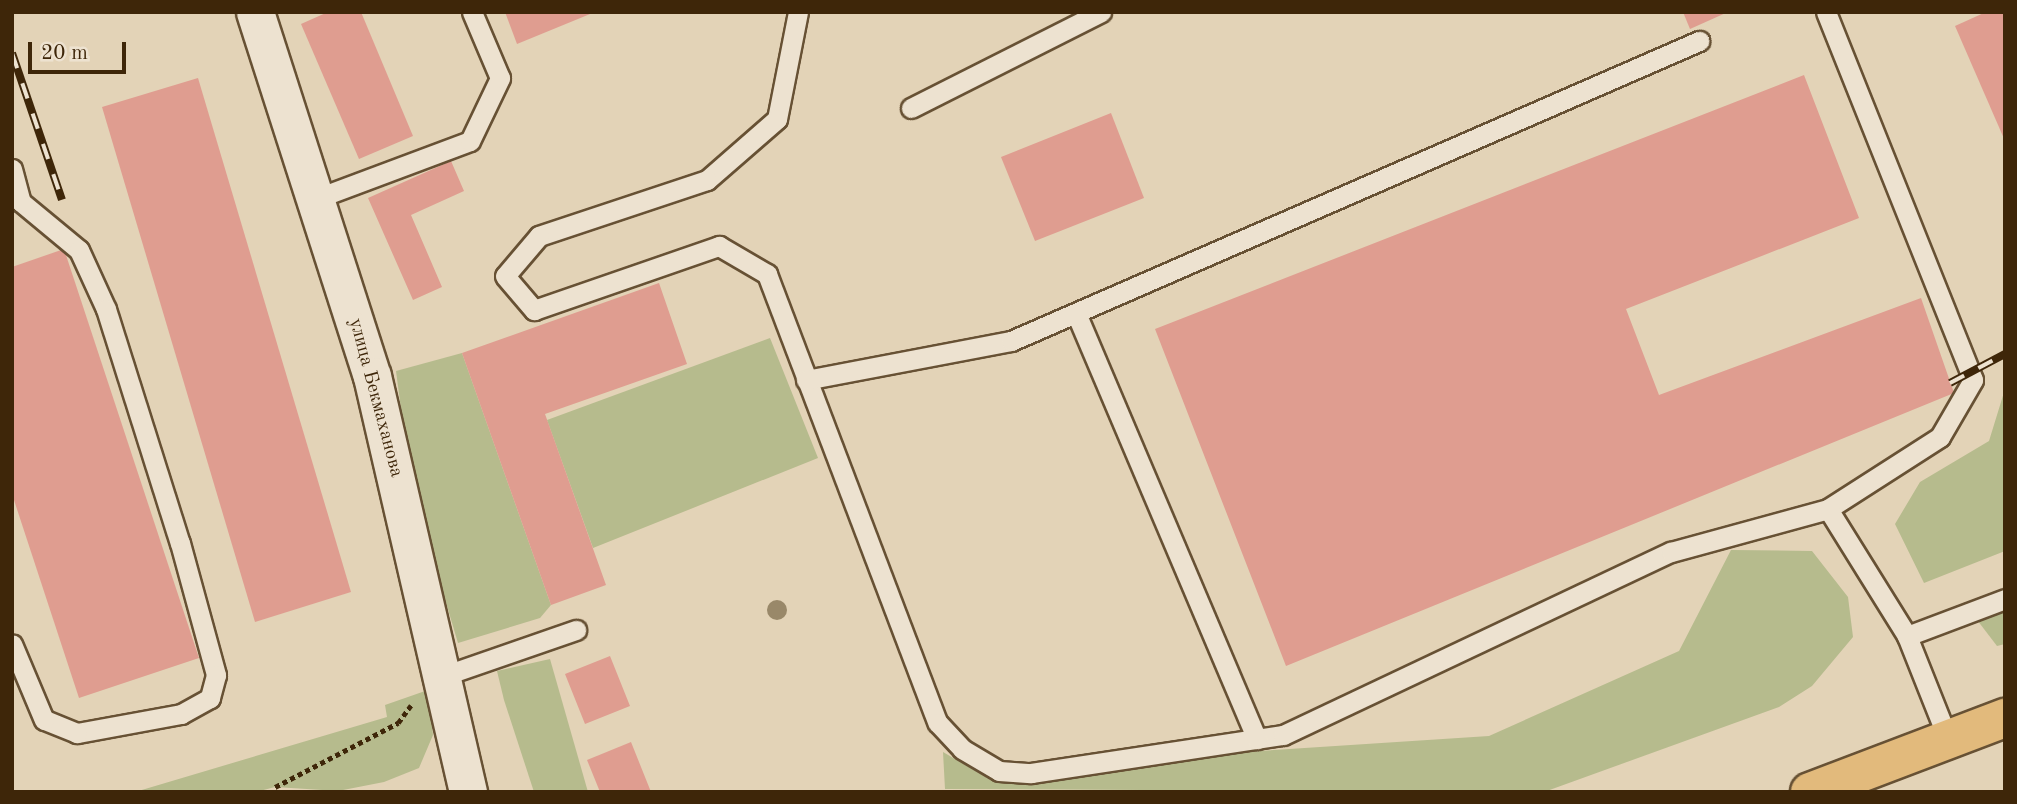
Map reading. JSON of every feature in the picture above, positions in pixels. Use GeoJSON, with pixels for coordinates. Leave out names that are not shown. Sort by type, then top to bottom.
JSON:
{"type":"FeatureCollection","features":[{"type":"Feature","properties":{"kind":"main road"},"geometry":{"type":"LineString","coordinates":[[1810,792],[2005,718]]}},
{"type":"Feature","properties":{"kind":"street","name":"улица Бекмаханова"},"geometry":{"type":"LineString","coordinates":[[255,12],[372,376],[468,792]]}},
{"type":"Feature","properties":{"kind":"lane"},"geometry":{"type":"LineString","coordinates":[[315,199],[470,141],[500,78],[472,12]]}},
{"type":"Feature","properties":{"kind":"lane"},"geometry":{"type":"LineString","coordinates":[[798,12],[777,119],[707,180],[540,236],[505,276],[534,310],[719,246],[767,274],[920,683],[938,723],[962,749],[999,771],[1031,773],[1283,735],[1671,552],[1828,509],[1940,437],[1973,380],[1826,12]]}},
{"type":"Feature","properties":{"kind":"lane"},"geometry":{"type":"LineString","coordinates":[[911,108],[1101,12]]}},
{"type":"Feature","properties":{"kind":"lane"},"geometry":{"type":"LineString","coordinates":[[806,380],[1011,341],[1699,41]]}},
{"type":"Feature","properties":{"kind":"lane"},"geometry":{"type":"LineString","coordinates":[[12,169],[21,202],[79,250],[106,309],[180,543],[216,675],[210,698],[181,714],[77,733],[44,720],[12,644]]}},
{"type":"Feature","properties":{"kind":"lane"},"geometry":{"type":"LineString","coordinates":[[1076,313],[1257,739]]}},
{"type":"Feature","properties":{"kind":"lane"},"geometry":{"type":"LineString","coordinates":[[1828,509],[1907,636],[1948,739]]}},
{"type":"Feature","properties":{"kind":"lane"},"geometry":{"type":"LineString","coordinates":[[1907,636],[2005,599]]}},
{"type":"Feature","properties":{"kind":"lane"},"geometry":{"type":"LineString","coordinates":[[443,676],[576,630]]}},
{"type":"Feature","properties":{"kind":"path"},"geometry":{"type":"LineString","coordinates":[[275,787],[293,781],[398,723],[443,676]]}},
{"type":"Feature","properties":{"kind":"green space"},"geometry":{"type":"Polygon","coordinates":[[[770,338],[818,458],[593,548],[547,420],[770,338]]]}},
{"type":"Feature","properties":{"kind":"green space"},"geometry":{"type":"Polygon","coordinates":[[[462,353],[551,605],[540,618],[458,643],[411,485],[396,371],[462,353]]]}},
{"type":"Feature","properties":{"kind":"green space"},"geometry":{"type":"Polygon","coordinates":[[[2005,389],[2005,551],[1924,583],[1895,524],[1920,482],[1989,441],[2005,389]]]}},
{"type":"Feature","properties":{"kind":"green space"},"geometry":{"type":"Polygon","coordinates":[[[1731,550],[1812,551],[1848,597],[1853,637],[1812,686],[1779,707],[1544,792],[945,789],[943,752],[991,780],[1259,751],[1489,736],[1679,651],[1731,550]]]}},
{"type":"Feature","properties":{"kind":"green space"},"geometry":{"type":"Polygon","coordinates":[[[2005,599],[2005,644],[1997,646],[1971,612],[2005,599]]]}},
{"type":"Feature","properties":{"kind":"green space"},"geometry":{"type":"Polygon","coordinates":[[[550,659],[588,792],[534,792],[504,700],[497,671],[550,659]]]}},
{"type":"Feature","properties":{"kind":"green space"},"geometry":{"type":"Polygon","coordinates":[[[428,690],[433,735],[419,768],[384,782],[338,791],[275,787],[256,792],[135,792],[387,717],[385,705],[428,690]]]}},
{"type":"Feature","properties":{"kind":"building"},"geometry":{"type":"Polygon","coordinates":[[[328,12],[361,12],[413,136],[359,159],[301,24],[328,12]]]}},
{"type":"Feature","properties":{"kind":"building"},"geometry":{"type":"Polygon","coordinates":[[[505,12],[595,12],[517,44],[505,12]]]}},
{"type":"Feature","properties":{"kind":"building"},"geometry":{"type":"Polygon","coordinates":[[[1683,12],[1728,12],[1690,29],[1683,12]]]}},
{"type":"Feature","properties":{"kind":"building"},"geometry":{"type":"Polygon","coordinates":[[[1986,12],[2005,12],[2005,141],[1955,26],[1986,12]]]}},
{"type":"Feature","properties":{"kind":"building"},"geometry":{"type":"Polygon","coordinates":[[[1804,75],[1859,218],[1626,309],[1659,395],[1921,298],[1954,393],[1286,666],[1155,329],[1804,75]]]}},
{"type":"Feature","properties":{"kind":"building"},"geometry":{"type":"Polygon","coordinates":[[[198,78],[351,592],[255,622],[102,107],[198,78]]]}},
{"type":"Feature","properties":{"kind":"building"},"geometry":{"type":"Polygon","coordinates":[[[1111,113],[1144,198],[1035,241],[1001,157],[1111,113]]]}},
{"type":"Feature","properties":{"kind":"building"},"geometry":{"type":"Polygon","coordinates":[[[451,161],[464,191],[411,215],[442,287],[413,300],[368,198],[451,161]]]}},
{"type":"Feature","properties":{"kind":"building"},"geometry":{"type":"Polygon","coordinates":[[[64,249],[199,658],[79,698],[12,494],[12,267],[64,249]]]}},
{"type":"Feature","properties":{"kind":"building"},"geometry":{"type":"Polygon","coordinates":[[[659,283],[687,364],[545,414],[606,585],[551,605],[462,353],[659,283]]]}},
{"type":"Feature","properties":{"kind":"building"},"geometry":{"type":"Polygon","coordinates":[[[610,656],[630,706],[585,724],[565,674],[610,656]]]}},
{"type":"Feature","properties":{"kind":"building"},"geometry":{"type":"Polygon","coordinates":[[[631,742],[651,792],[600,792],[587,760],[631,742]]]}},
{"type":"Feature","properties":{"kind":"railway"},"geometry":{"type":"LineString","coordinates":[[12,53],[62,200]]}},
{"type":"Feature","properties":{"kind":"railway"},"geometry":{"type":"LineString","coordinates":[[1950,383],[2005,354]]}}]}
